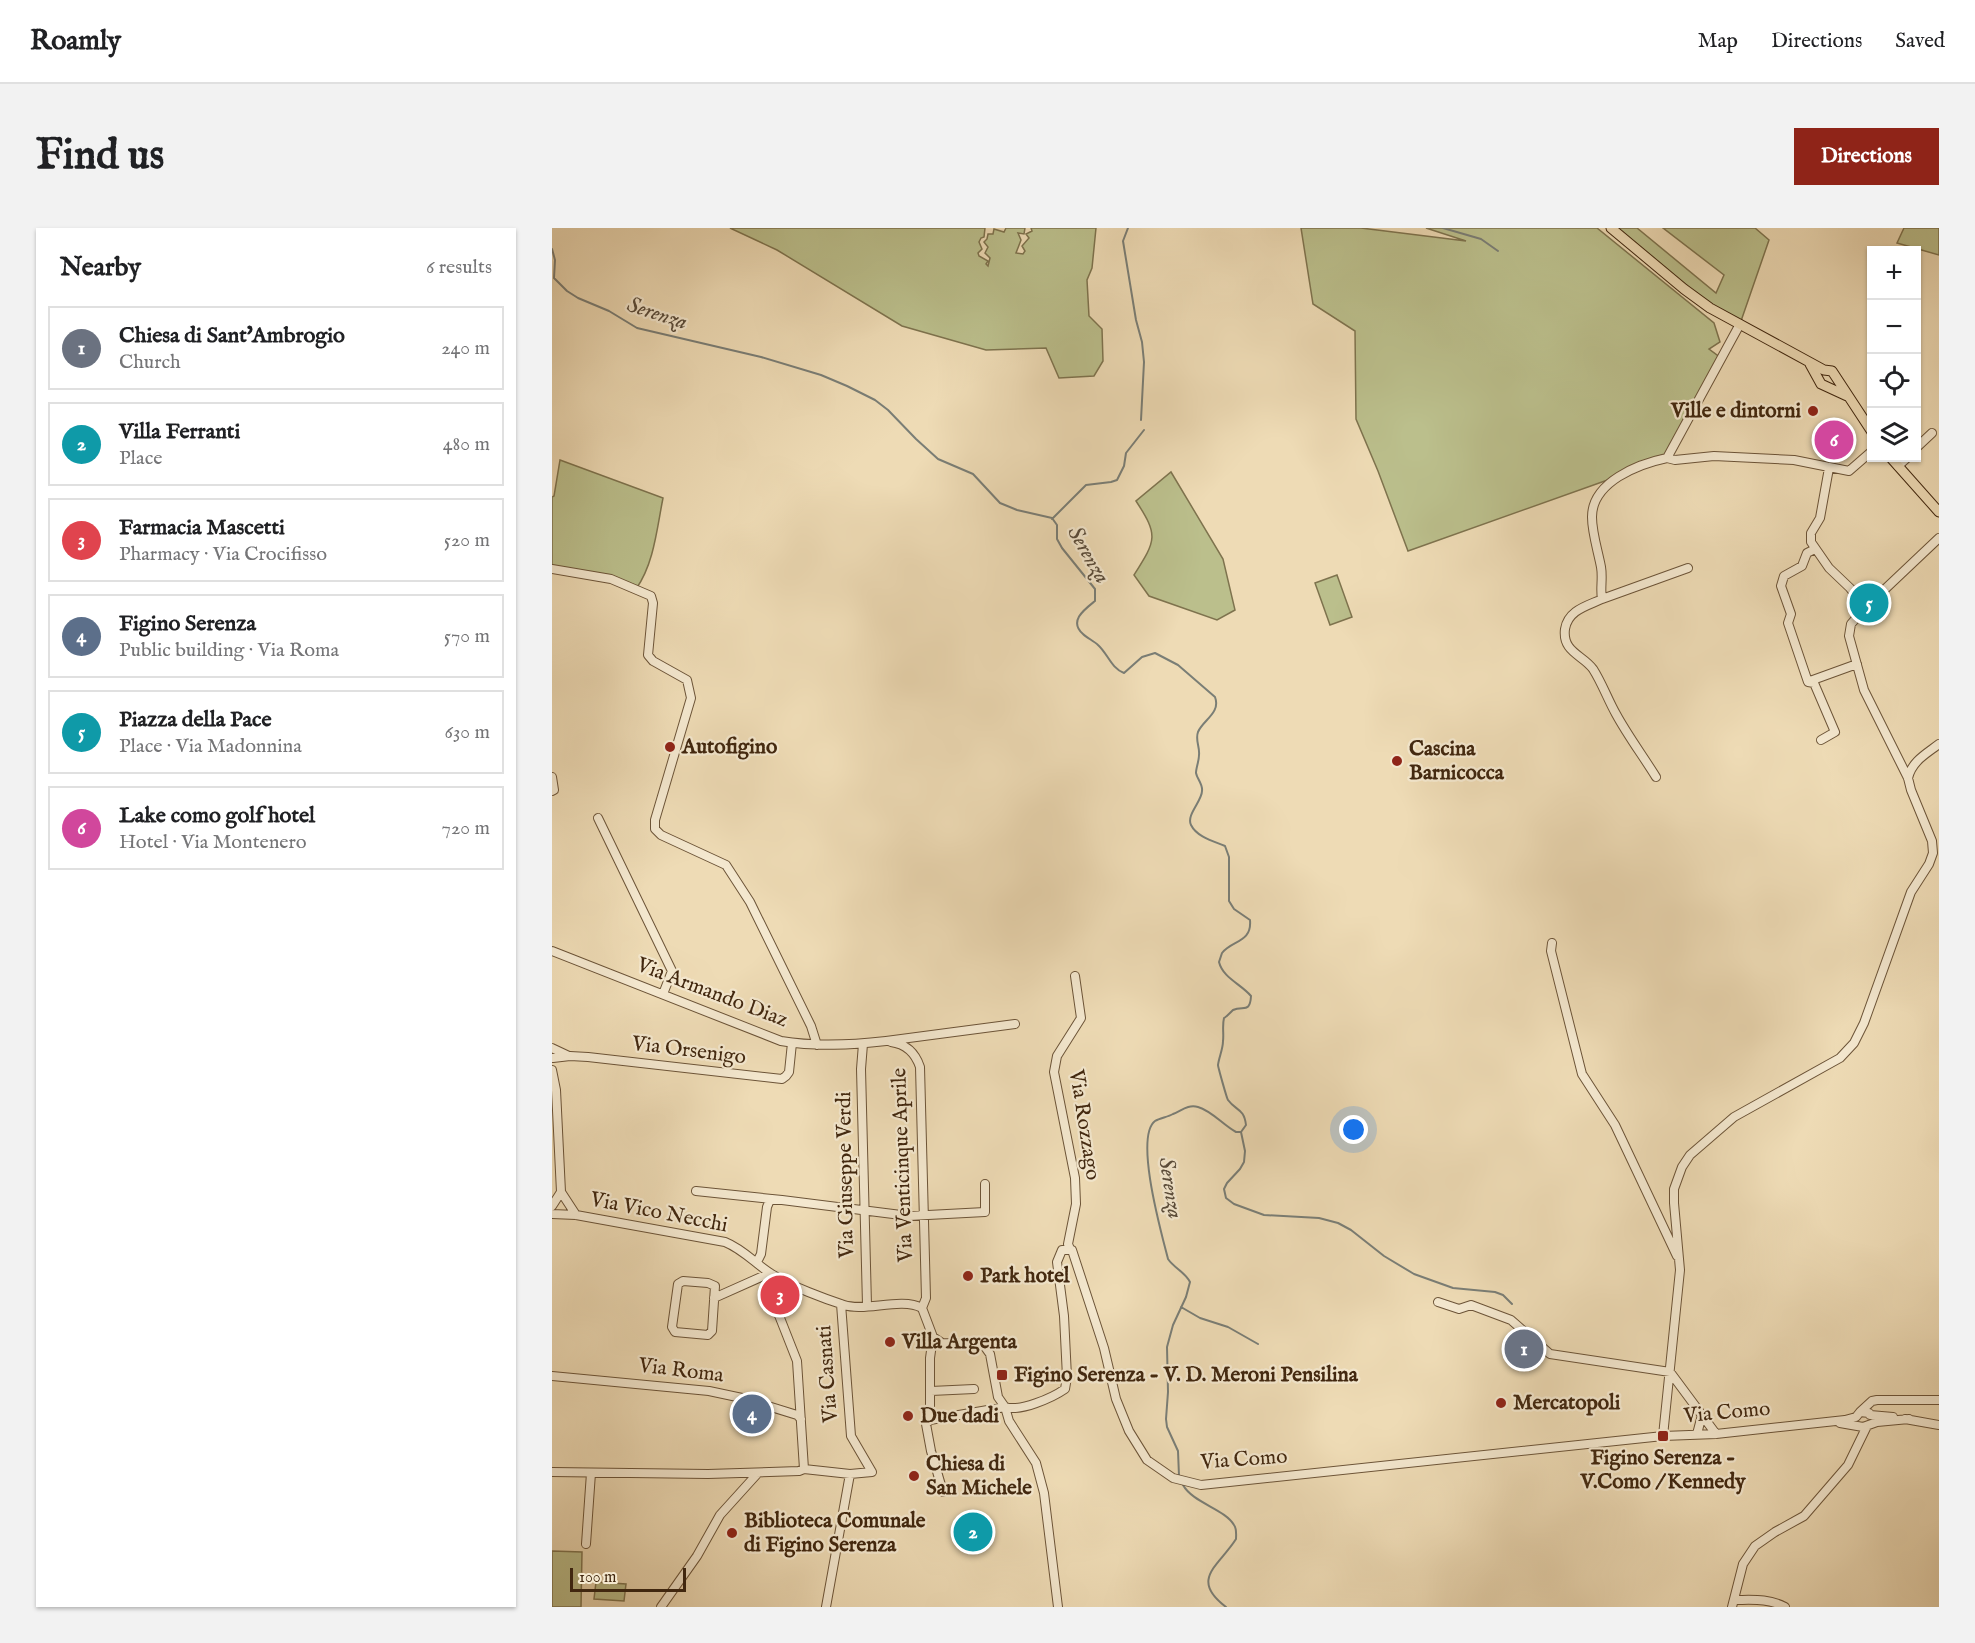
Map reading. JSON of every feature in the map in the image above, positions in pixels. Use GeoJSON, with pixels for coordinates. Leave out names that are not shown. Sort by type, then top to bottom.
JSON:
{"type":"FeatureCollection","features":[{"type":"Feature","properties":{"kind":"main road"},"geometry":{"type":"LineString","coordinates":[[1611,228],[1710,308],[1807,360],[1821,374],[1821,384],[1849,397]]}},
{"type":"Feature","properties":{"kind":"main road"},"geometry":{"type":"LineString","coordinates":[[1821,374],[1832,371],[1867,424]]}},
{"type":"Feature","properties":{"kind":"main road"},"geometry":{"type":"LineString","coordinates":[[1828,387],[1834,383],[1836,378]]}},
{"type":"Feature","properties":{"kind":"main road"},"geometry":{"type":"LineString","coordinates":[[1894,462],[1939,512]]}},
{"type":"Feature","properties":{"kind":"street"},"geometry":{"type":"LineString","coordinates":[[1666,458],[1740,324]]}},
{"type":"Feature","properties":{"kind":"street"},"geometry":{"type":"LineString","coordinates":[[1921,444],[1932,434]]}},
{"type":"Feature","properties":{"kind":"street"},"geometry":{"type":"LineString","coordinates":[[1602,599],[1602,571],[1592,517],[1595,502],[1616,477],[1650,462],[1666,458],[1675,460],[1714,456],[1794,460],[1849,471],[1867,455]]}},
{"type":"Feature","properties":{"kind":"street"},"geometry":{"type":"LineString","coordinates":[[1898,466],[1902,462]]}},
{"type":"Feature","properties":{"kind":"street"},"geometry":{"type":"LineString","coordinates":[[1829,468],[1820,518],[1811,533],[1813,545],[1829,568],[1850,588],[1865,608]]}},
{"type":"Feature","properties":{"kind":"street"},"geometry":{"type":"LineString","coordinates":[[1663,1436],[1679,1260],[1674,1189],[1682,1167],[1690,1155],[1734,1117],[1840,1058],[1854,1043],[1864,1023],[1911,892],[1929,864],[1933,853],[1932,841],[1908,777],[1864,690],[1849,636],[1851,624],[1865,608],[1939,538]]}},
{"type":"Feature","properties":{"kind":"street"},"geometry":{"type":"LineString","coordinates":[[1808,682],[1788,623],[1791,614],[1780,586],[1784,576],[1802,566],[1813,545]]}},
{"type":"Feature","properties":{"kind":"street"},"geometry":{"type":"LineString","coordinates":[[1656,777],[1617,716],[1592,667],[1581,660],[1566,642],[1565,631],[1568,620],[1576,610],[1688,568]]}},
{"type":"Feature","properties":{"kind":"street"},"geometry":{"type":"LineString","coordinates":[[552,569],[611,579],[651,596],[653,603],[648,655],[653,661],[687,680],[691,698],[655,820],[655,829],[662,835],[726,865],[750,902],[811,1026],[817,1045]]}},
{"type":"Feature","properties":{"kind":"street"},"geometry":{"type":"LineString","coordinates":[[1808,682],[1857,664]]}},
{"type":"Feature","properties":{"kind":"street"},"geometry":{"type":"LineString","coordinates":[[1808,682],[1814,683],[1834,732],[1821,740]]}},
{"type":"Feature","properties":{"kind":"street"},"geometry":{"type":"LineString","coordinates":[[1908,777],[1910,768],[1939,744]]}},
{"type":"Feature","properties":{"kind":"street"},"geometry":{"type":"LineString","coordinates":[[552,777],[554,790],[552,791]]}},
{"type":"Feature","properties":{"kind":"street"},"geometry":{"type":"LineString","coordinates":[[598,818],[672,971],[663,994]]}},
{"type":"Feature","properties":{"kind":"street"},"geometry":{"type":"LineString","coordinates":[[1552,944],[1551,951],[1582,1074],[1615,1125],[1679,1260]]}},
{"type":"Feature","properties":{"kind":"street","name":"Via Armando Diaz"},"geometry":{"type":"LineString","coordinates":[[552,951],[781,1041],[817,1045],[863,1044],[1015,1023]]}},
{"type":"Feature","properties":{"kind":"street","name":"Via Rozzago"},"geometry":{"type":"LineString","coordinates":[[1070,1249],[1068,1244],[1076,1204],[1075,1178],[1054,1072],[1057,1056],[1081,1018],[1075,976]]}},
{"type":"Feature","properties":{"kind":"street"},"geometry":{"type":"LineString","coordinates":[[918,1038],[920,1067]]}},
{"type":"Feature","properties":{"kind":"street","name":"Via Venticinque Aprile"},"geometry":{"type":"LineString","coordinates":[[885,1041],[897,1043],[913,1052],[920,1067],[926,1298],[922,1308]]}},
{"type":"Feature","properties":{"kind":"street","name":"Via Orsenigo"},"geometry":{"type":"LineString","coordinates":[[552,1059],[570,1056],[775,1079],[786,1076],[789,1072],[792,1042]]}},
{"type":"Feature","properties":{"kind":"street","name":"Via Giuseppe Verdi"},"geometry":{"type":"LineString","coordinates":[[863,1044],[861,1070],[867,1305]]}},
{"type":"Feature","properties":{"kind":"street"},"geometry":{"type":"LineString","coordinates":[[552,1059],[552,1049],[570,1056]]}},
{"type":"Feature","properties":{"kind":"street"},"geometry":{"type":"LineString","coordinates":[[552,1070],[561,1192],[576,1215]]}},
{"type":"Feature","properties":{"kind":"street"},"geometry":{"type":"LineString","coordinates":[[696,1191],[924,1216],[985,1212],[985,1184]]}},
{"type":"Feature","properties":{"kind":"street"},"geometry":{"type":"LineString","coordinates":[[552,1206],[561,1192]]}},
{"type":"Feature","properties":{"kind":"street"},"geometry":{"type":"LineString","coordinates":[[757,1262],[761,1254],[767,1207],[770,1200]]}},
{"type":"Feature","properties":{"kind":"street","name":"Via Vico Necchi"},"geometry":{"type":"LineString","coordinates":[[552,1214],[576,1215],[725,1242],[736,1247],[780,1280],[847,1306],[916,1305],[922,1308]]}},
{"type":"Feature","properties":{"kind":"street"},"geometry":{"type":"LineString","coordinates":[[943,1492],[926,1424],[930,1420],[1005,1407],[1020,1408],[1059,1394],[1065,1389],[1067,1377],[1064,1316],[1057,1262],[1062,1250],[1070,1249]]}},
{"type":"Feature","properties":{"kind":"street","name":"Via Como"},"geometry":{"type":"LineString","coordinates":[[1070,1249],[1104,1348],[1116,1399],[1129,1431],[1148,1460],[1173,1478],[1202,1485],[1663,1436],[1716,1434],[1845,1420],[1864,1413],[1939,1425]]}},
{"type":"Feature","properties":{"kind":"street"},"geometry":{"type":"LineString","coordinates":[[714,1299],[770,1273],[769,1290],[797,1361],[804,1469]]}},
{"type":"Feature","properties":{"kind":"street"},"geometry":{"type":"LineString","coordinates":[[683,1281],[708,1283],[715,1286],[714,1299],[712,1330],[708,1335],[675,1332],[672,1327],[678,1284],[683,1281]]}},
{"type":"Feature","properties":{"kind":"street"},"geometry":{"type":"LineString","coordinates":[[1438,1302],[1459,1309],[1471,1305],[1511,1320],[1550,1354],[1670,1372],[1716,1434]]}},
{"type":"Feature","properties":{"kind":"street","name":"Via Casnati"},"geometry":{"type":"LineString","coordinates":[[841,1304],[850,1436],[872,1473],[850,1474]]}},
{"type":"Feature","properties":{"kind":"street"},"geometry":{"type":"LineString","coordinates":[[922,1308],[933,1337],[930,1358],[930,1420]]}},
{"type":"Feature","properties":{"kind":"street"},"geometry":{"type":"LineString","coordinates":[[933,1337],[942,1342],[978,1344],[985,1347],[990,1354],[998,1396],[1005,1407],[1009,1421],[1036,1463],[1044,1493],[1058,1607]]}},
{"type":"Feature","properties":{"kind":"street","name":"Via Roma"},"geometry":{"type":"LineString","coordinates":[[552,1376],[709,1391],[742,1398],[797,1415],[801,1419]]}},
{"type":"Feature","properties":{"kind":"street"},"geometry":{"type":"LineString","coordinates":[[930,1391],[974,1389]]}},
{"type":"Feature","properties":{"kind":"street"},"geometry":{"type":"LineString","coordinates":[[1864,1426],[1856,1423],[1872,1401],[1939,1400]]}},
{"type":"Feature","properties":{"kind":"street"},"geometry":{"type":"LineString","coordinates":[[1785,1607],[1775,1602],[1759,1600],[1733,1604],[1743,1564],[1755,1546],[1804,1516],[1848,1465],[1861,1436],[1864,1413]]}},
{"type":"Feature","properties":{"kind":"street"},"geometry":{"type":"LineString","coordinates":[[1697,1434],[1702,1415]]}},
{"type":"Feature","properties":{"kind":"street","name":"Via Como"},"geometry":{"type":"LineString","coordinates":[[1828,1421],[1864,1426],[1909,1419]]}},
{"type":"Feature","properties":{"kind":"street"},"geometry":{"type":"LineString","coordinates":[[552,1472],[708,1474],[804,1469],[850,1474],[826,1607]]}},
{"type":"Feature","properties":{"kind":"street"},"geometry":{"type":"LineString","coordinates":[[586,1544],[591,1473]]}},
{"type":"Feature","properties":{"kind":"street"},"geometry":{"type":"LineString","coordinates":[[661,1607],[697,1556],[720,1515],[758,1473]]}},
{"type":"Feature","properties":{"kind":"green space"},"geometry":{"type":"Polygon","coordinates":[[[730,228],[985,228],[984,237],[979,242],[982,249],[978,253],[988,261],[986,264],[988,266],[990,258],[985,253],[988,247],[984,242],[988,234],[993,234],[994,229],[1004,232],[1006,228],[1025,228],[1024,234],[1018,233],[1021,240],[1016,253],[1023,254],[1025,251],[1022,246],[1029,238],[1026,234],[1032,231],[1031,228],[1096,228],[1092,268],[1087,280],[1089,316],[1102,329],[1103,361],[1094,376],[1059,378],[1046,348],[986,350],[902,326],[777,250],[730,228]]]}},
{"type":"Feature","properties":{"kind":"green space"},"geometry":{"type":"Polygon","coordinates":[[[1301,228],[1361,228],[1466,241],[1426,228],[1597,228],[1714,323],[1720,342],[1709,349],[1721,358],[1663,458],[1408,551],[1356,419],[1355,331],[1313,304],[1301,228]]]}},
{"type":"Feature","properties":{"kind":"green space"},"geometry":{"type":"Polygon","coordinates":[[[1611,228],[1637,228],[1716,293],[1724,275],[1663,228],[1755,228],[1769,240],[1740,324],[1710,308],[1611,228]]]}},
{"type":"Feature","properties":{"kind":"green space"},"geometry":{"type":"Polygon","coordinates":[[[1904,228],[1939,228],[1939,255],[1921,250],[1921,246],[1897,243],[1904,228]]]}},
{"type":"Feature","properties":{"kind":"green space"},"geometry":{"type":"Polygon","coordinates":[[[560,460],[663,498],[651,557],[636,589],[611,579],[552,569],[552,497],[560,460]]]}},
{"type":"Feature","properties":{"kind":"green space"},"geometry":{"type":"Polygon","coordinates":[[[1171,472],[1223,559],[1235,610],[1217,620],[1149,596],[1134,575],[1147,554],[1152,538],[1148,522],[1136,501],[1171,472]]]}},
{"type":"Feature","properties":{"kind":"green space"},"geometry":{"type":"Polygon","coordinates":[[[1337,575],[1352,617],[1330,625],[1315,583],[1337,575]]]}},
{"type":"Feature","properties":{"kind":"green space"},"geometry":{"type":"Polygon","coordinates":[[[552,1551],[582,1552],[581,1607],[552,1607],[552,1551]]]}},
{"type":"Feature","properties":{"kind":"green space"},"geometry":{"type":"Polygon","coordinates":[[[596,1582],[626,1584],[624,1601],[594,1599],[596,1582]]]}},
{"type":"Feature","properties":{"kind":"waterway"},"geometry":{"type":"LineString","coordinates":[[1128,228],[1123,241],[1144,362],[1141,420]]}},
{"type":"Feature","properties":{"kind":"waterway"},"geometry":{"type":"LineString","coordinates":[[1443,228],[1481,239],[1498,251]]}},
{"type":"Feature","properties":{"kind":"waterway","name":"Serenza"},"geometry":{"type":"LineString","coordinates":[[552,249],[555,260],[554,278],[578,298],[609,311],[637,328],[761,357],[821,375],[847,386],[875,400],[888,410],[938,459],[973,474],[1000,503],[1017,510],[1052,518],[1057,525],[1057,539],[1062,548],[1095,589],[1095,601],[1078,620],[1077,624],[1083,634],[1098,645],[1116,668],[1124,673],[1142,657],[1155,653],[1178,665],[1215,697],[1216,708],[1197,735],[1199,760],[1196,773],[1202,791],[1190,821],[1201,836],[1225,846],[1229,857],[1229,901],[1234,909],[1250,920],[1248,933],[1226,949],[1219,962],[1228,977],[1251,996],[1248,1007],[1233,1010],[1224,1018],[1223,1044],[1218,1065],[1228,1100],[1242,1113],[1246,1125],[1241,1132],[1236,1132],[1208,1112],[1191,1106],[1155,1121],[1149,1131],[1147,1146],[1151,1187],[1168,1259],[1190,1282],[1167,1347],[1166,1419],[1167,1427],[1178,1451],[1179,1476]]}},
{"type":"Feature","properties":{"kind":"waterway"},"geometry":{"type":"LineString","coordinates":[[1052,519],[1086,485],[1117,480],[1124,466],[1126,453],[1144,430]]}},
{"type":"Feature","properties":{"kind":"waterway"},"geometry":{"type":"LineString","coordinates":[[1241,1132],[1245,1151],[1244,1162],[1224,1189],[1226,1198],[1234,1204],[1264,1215],[1319,1218],[1338,1223],[1414,1274],[1453,1288],[1495,1292],[1503,1295],[1512,1304]]}},
{"type":"Feature","properties":{"kind":"waterway"},"geometry":{"type":"LineString","coordinates":[[1181,1307],[1200,1318],[1228,1327],[1258,1344]]}},
{"type":"Feature","properties":{"kind":"waterway","name":"Serenza"},"geometry":{"type":"LineString","coordinates":[[1183,1485],[1194,1497],[1230,1519],[1236,1528],[1236,1539],[1216,1565],[1208,1580],[1215,1597],[1226,1607]]}},
{"type":"Feature","properties":{"kind":"place","name":"Ville e dintorni"},"geometry":{"type":"Point","coordinates":[1813,411]}},
{"type":"Feature","properties":{"kind":"place","name":"Lake como golf hotel"},"geometry":{"type":"Point","coordinates":[1834,440]}},
{"type":"Feature","properties":{"kind":"place","name":"Piazza della Pace"},"geometry":{"type":"Point","coordinates":[1869,603]}},
{"type":"Feature","properties":{"kind":"place","name":"Autofigino"},"geometry":{"type":"Point","coordinates":[670,747]}},
{"type":"Feature","properties":{"kind":"place","name":"Cascina Barnicocca"},"geometry":{"type":"Point","coordinates":[1397,761]}},
{"type":"Feature","properties":{"kind":"place","name":"Park hotel"},"geometry":{"type":"Point","coordinates":[968,1276]}},
{"type":"Feature","properties":{"kind":"place","name":"Farmacia Mascetti"},"geometry":{"type":"Point","coordinates":[780,1295]}},
{"type":"Feature","properties":{"kind":"place","name":"Villa Argenta"},"geometry":{"type":"Point","coordinates":[890,1342]}},
{"type":"Feature","properties":{"kind":"place","name":"Chiesa di Sant'Ambrogio"},"geometry":{"type":"Point","coordinates":[1524,1349]}},
{"type":"Feature","properties":{"kind":"place","name":"Figino Serenza - V. D. Meroni Pensilina"},"geometry":{"type":"Point","coordinates":[1002,1375]}},
{"type":"Feature","properties":{"kind":"place","name":"Mercatopoli"},"geometry":{"type":"Point","coordinates":[1501,1403]}},
{"type":"Feature","properties":{"kind":"place","name":"Figino Serenza"},"geometry":{"type":"Point","coordinates":[752,1414]}},
{"type":"Feature","properties":{"kind":"place","name":"Due dadi"},"geometry":{"type":"Point","coordinates":[908,1416]}},
{"type":"Feature","properties":{"kind":"place","name":"Figino Serenza - V.Como / Kennedy"},"geometry":{"type":"Point","coordinates":[1663,1436]}},
{"type":"Feature","properties":{"kind":"place","name":"Chiesa di San Michele"},"geometry":{"type":"Point","coordinates":[914,1476]}},
{"type":"Feature","properties":{"kind":"place","name":"Villa Ferranti"},"geometry":{"type":"Point","coordinates":[973,1532]}},
{"type":"Feature","properties":{"kind":"place","name":"Biblioteca Comunale di Figino Serenza"},"geometry":{"type":"Point","coordinates":[732,1533]}}]}
